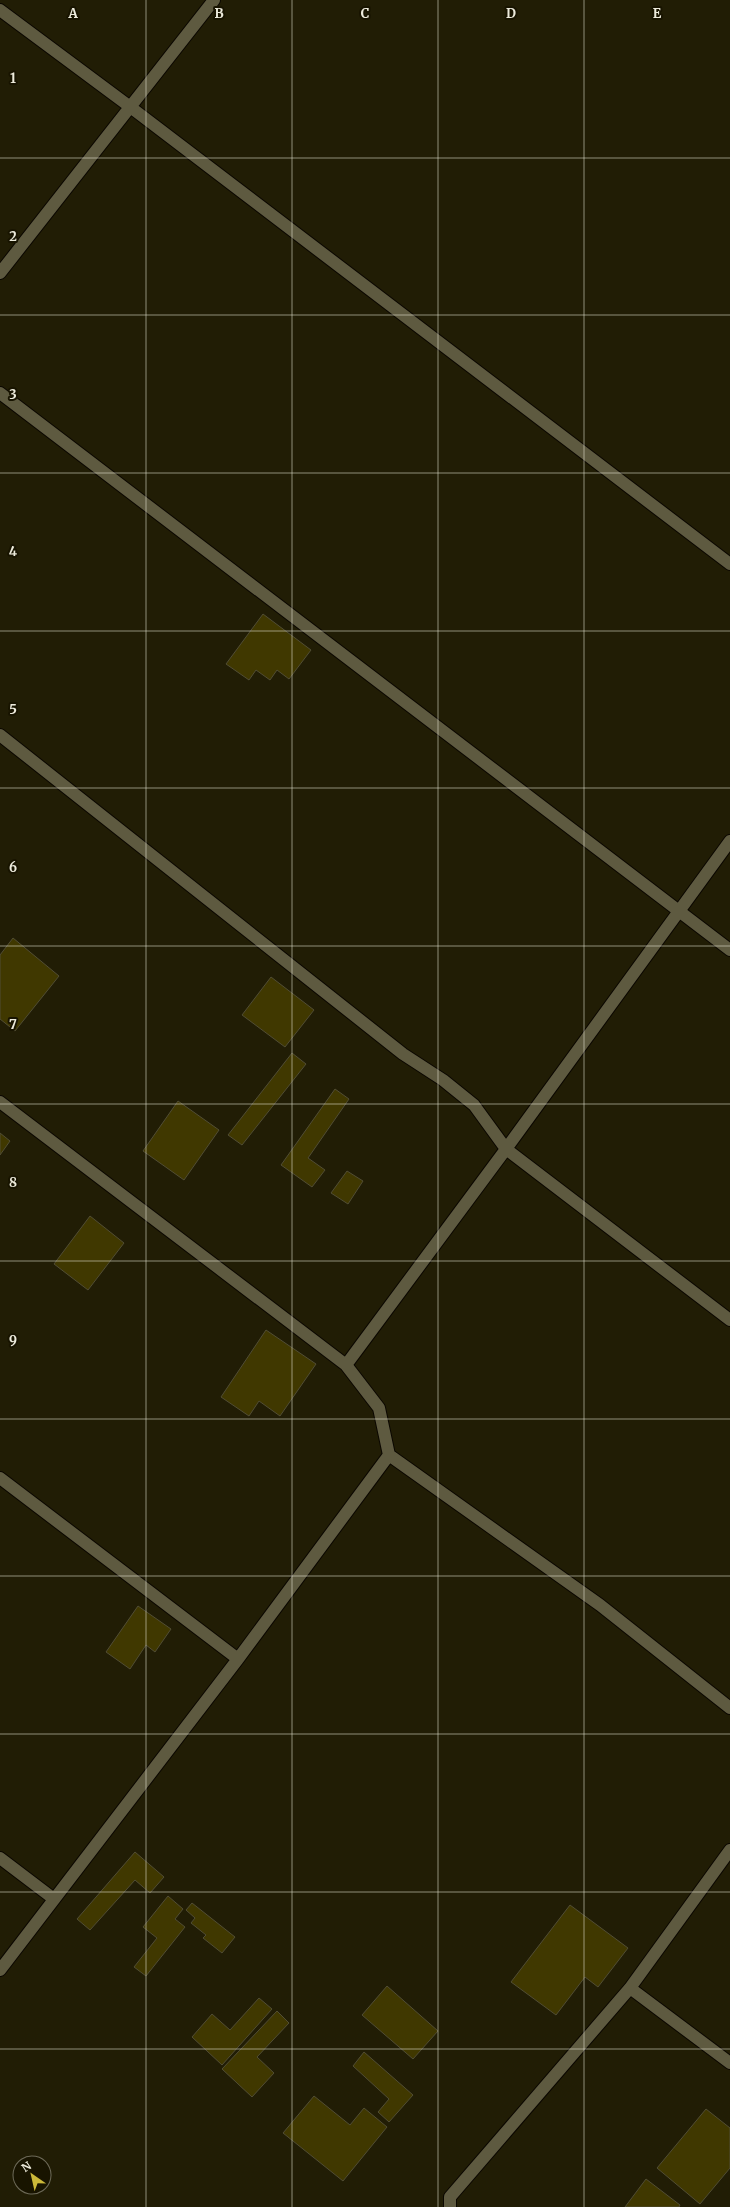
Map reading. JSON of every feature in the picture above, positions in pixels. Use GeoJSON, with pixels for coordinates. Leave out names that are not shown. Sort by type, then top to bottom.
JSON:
{"type":"FeatureCollection","features":[{"type":"Feature","properties":{"kind":"street"},"geometry":{"type":"LineString","coordinates":[[0,273],[129,106],[214,0]]}},
{"type":"Feature","properties":{"kind":"street"},"geometry":{"type":"LineString","coordinates":[[0,10],[129,106],[730,564]]}},
{"type":"Feature","properties":{"kind":"street"},"geometry":{"type":"LineString","coordinates":[[0,393],[730,950]]}},
{"type":"Feature","properties":{"kind":"street"},"geometry":{"type":"LineString","coordinates":[[0,735],[403,1054],[443,1080],[474,1105],[506,1149],[730,1320]]}},
{"type":"Feature","properties":{"kind":"street"},"geometry":{"type":"LineString","coordinates":[[346,1365],[506,1149],[730,841]]}},
{"type":"Feature","properties":{"kind":"street"},"geometry":{"type":"LineString","coordinates":[[0,1102],[346,1365],[380,1408],[389,1456],[600,1606],[730,1708]]}},
{"type":"Feature","properties":{"kind":"street"},"geometry":{"type":"LineString","coordinates":[[0,1970],[238,1659],[389,1456]]}},
{"type":"Feature","properties":{"kind":"street"},"geometry":{"type":"LineString","coordinates":[[0,1478],[238,1659]]}},
{"type":"Feature","properties":{"kind":"street"},"geometry":{"type":"LineString","coordinates":[[450,2207],[450,2197],[630,1988],[730,1850]]}},
{"type":"Feature","properties":{"kind":"street"},"geometry":{"type":"LineString","coordinates":[[0,1858],[54,1899]]}},
{"type":"Feature","properties":{"kind":"street"},"geometry":{"type":"LineString","coordinates":[[630,1988],[730,2063]]}},
{"type":"Feature","properties":{"kind":"building"},"geometry":{"type":"Polygon","coordinates":[[[263,614],[311,650],[289,679],[277,670],[270,680],[256,670],[249,680],[226,664],[263,614]]]}},
{"type":"Feature","properties":{"kind":"building"},"geometry":{"type":"Polygon","coordinates":[[[13,938],[59,976],[15,1031],[0,1019],[0,955],[13,938]]]}},
{"type":"Feature","properties":{"kind":"building"},"geometry":{"type":"Polygon","coordinates":[[[271,977],[314,1010],[285,1047],[242,1015],[271,977]]]}},
{"type":"Feature","properties":{"kind":"building"},"geometry":{"type":"Polygon","coordinates":[[[292,1053],[306,1064],[242,1145],[228,1135],[292,1053]]]}},
{"type":"Feature","properties":{"kind":"building"},"geometry":{"type":"Polygon","coordinates":[[[335,1089],[349,1099],[308,1158],[325,1170],[312,1187],[281,1165],[335,1089]]]}},
{"type":"Feature","properties":{"kind":"building"},"geometry":{"type":"Polygon","coordinates":[[[178,1101],[219,1130],[184,1180],[143,1151],[178,1101]]]}},
{"type":"Feature","properties":{"kind":"building"},"geometry":{"type":"Polygon","coordinates":[[[0,1133],[10,1141],[0,1155],[0,1133]]]}},
{"type":"Feature","properties":{"kind":"building"},"geometry":{"type":"Polygon","coordinates":[[[347,1171],[363,1181],[348,1204],[331,1193],[347,1171]]]}},
{"type":"Feature","properties":{"kind":"building"},"geometry":{"type":"Polygon","coordinates":[[[90,1216],[124,1243],[88,1290],[54,1264],[90,1216]]]}},
{"type":"Feature","properties":{"kind":"building"},"geometry":{"type":"Polygon","coordinates":[[[266,1330],[316,1364],[280,1416],[259,1401],[249,1416],[221,1397],[266,1330]]]}},
{"type":"Feature","properties":{"kind":"building"},"geometry":{"type":"Polygon","coordinates":[[[138,1606],[171,1629],[155,1652],[146,1645],[130,1669],[106,1652],[138,1606]]]}},
{"type":"Feature","properties":{"kind":"building"},"geometry":{"type":"Polygon","coordinates":[[[135,1852],[164,1877],[150,1893],[135,1880],[90,1930],[77,1919],[135,1852]]]}},
{"type":"Feature","properties":{"kind":"building"},"geometry":{"type":"Polygon","coordinates":[[[168,1896],[183,1909],[175,1919],[185,1927],[146,1976],[134,1967],[157,1938],[143,1927],[168,1896]]]}},
{"type":"Feature","properties":{"kind":"building"},"geometry":{"type":"Polygon","coordinates":[[[192,1903],[235,1937],[222,1953],[203,1938],[206,1935],[191,1923],[195,1918],[186,1910],[192,1903]]]}},
{"type":"Feature","properties":{"kind":"building"},"geometry":{"type":"Polygon","coordinates":[[[570,1905],[628,1948],[598,1987],[585,1977],[556,2015],[511,1982],[570,1905]]]}},
{"type":"Feature","properties":{"kind":"building"},"geometry":{"type":"Polygon","coordinates":[[[387,1986],[438,2031],[413,2059],[362,2015],[387,1986]]]}},
{"type":"Feature","properties":{"kind":"building"},"geometry":{"type":"Polygon","coordinates":[[[259,1998],[272,2009],[222,2065],[192,2037],[212,2014],[230,2030],[259,1998]]]}},
{"type":"Feature","properties":{"kind":"building"},"geometry":{"type":"Polygon","coordinates":[[[277,2011],[289,2023],[257,2057],[274,2073],[252,2097],[222,2069],[277,2011]]]}},
{"type":"Feature","properties":{"kind":"building"},"geometry":{"type":"Polygon","coordinates":[[[364,2052],[413,2095],[389,2122],[378,2112],[389,2099],[353,2066],[364,2052]]]}},
{"type":"Feature","properties":{"kind":"building"},"geometry":{"type":"Polygon","coordinates":[[[314,2096],[350,2125],[364,2108],[387,2127],[343,2181],[283,2133],[314,2096]]]}},
{"type":"Feature","properties":{"kind":"building"},"geometry":{"type":"Polygon","coordinates":[[[706,2109],[730,2128],[730,2168],[700,2204],[657,2168],[706,2109]]]}},
{"type":"Feature","properties":{"kind":"building"},"geometry":{"type":"Polygon","coordinates":[[[646,2179],[680,2205],[679,2207],[625,2207],[646,2179]]]}}]}
